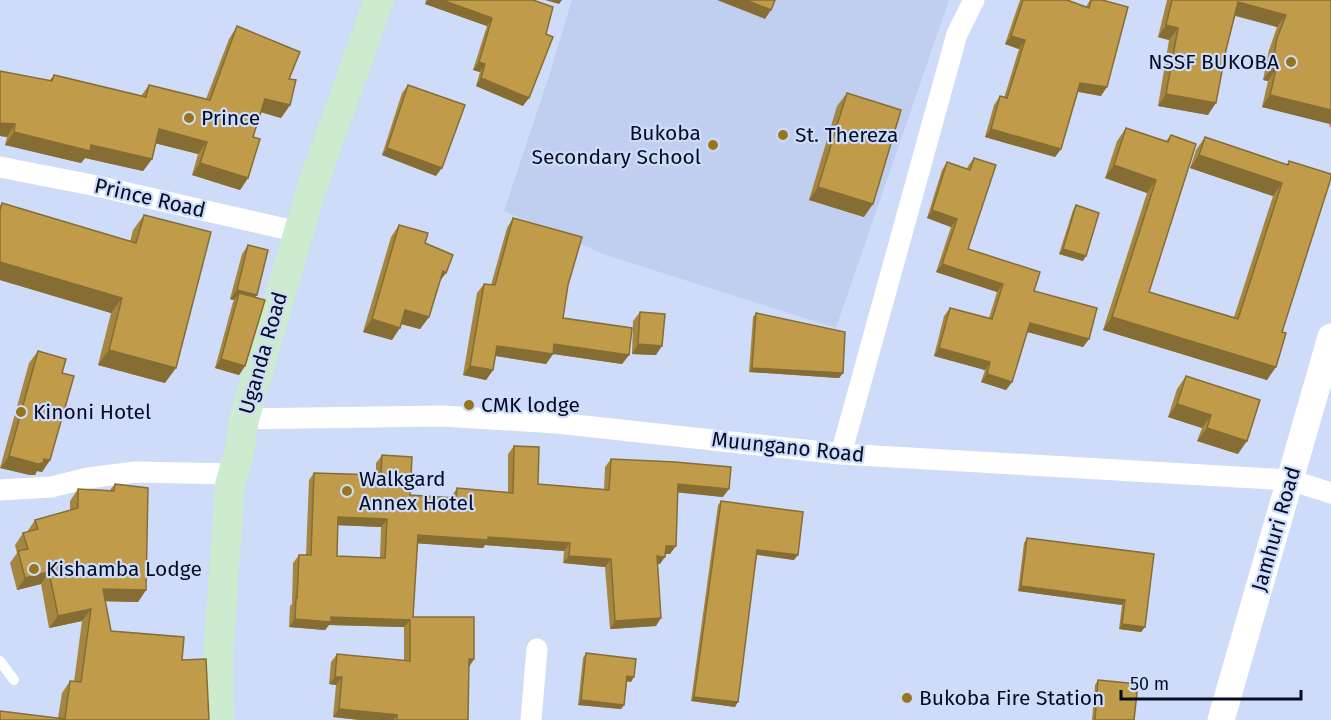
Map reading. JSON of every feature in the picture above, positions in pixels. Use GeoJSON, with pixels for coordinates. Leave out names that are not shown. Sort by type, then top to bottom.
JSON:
{"type":"FeatureCollection","features":[{"type":"Feature","properties":{"kind":"main road","name":"Uganda Road"},"geometry":{"type":"LineString","coordinates":[[219,720],[218,658],[230,485],[239,454],[244,419],[312,187],[379,0]]}},
{"type":"Feature","properties":{"kind":"street"},"geometry":{"type":"LineString","coordinates":[[840,454],[957,34],[974,0]]}},
{"type":"Feature","properties":{"kind":"street","name":"Prince Road"},"geometry":{"type":"LineString","coordinates":[[0,167],[97,186],[299,232]]}},
{"type":"Feature","properties":{"kind":"street","name":"Jamhuri Road"},"geometry":{"type":"LineString","coordinates":[[1221,720],[1331,337]]}},
{"type":"Feature","properties":{"kind":"street","name":"Muungano Road"},"geometry":{"type":"LineString","coordinates":[[244,419],[442,416],[546,422],[840,454],[1290,480],[1331,493]]}},
{"type":"Feature","properties":{"kind":"street"},"geometry":{"type":"LineString","coordinates":[[0,490],[51,487],[88,478],[135,472],[234,474]]}},
{"type":"Feature","properties":{"kind":"street"},"geometry":{"type":"LineString","coordinates":[[531,720],[537,649]]}},
{"type":"Feature","properties":{"kind":"lane"},"geometry":{"type":"LineString","coordinates":[[0,661],[14,680]]}},
{"type":"Feature","properties":{"kind":"shaded area","name":"Bukoba Secondary School"},"geometry":{"type":"Polygon","coordinates":[[[572,0],[949,0],[836,328],[606,255],[504,211],[572,0]]]}},
{"type":"Feature","properties":{"kind":"building"},"geometry":{"type":"Polygon","coordinates":[[[442,0],[533,0],[553,7],[546,34],[553,37],[529,98],[481,78],[485,64],[479,62],[492,18],[442,0]]]}},
{"type":"Feature","properties":{"kind":"building"},"geometry":{"type":"Polygon","coordinates":[[[746,0],[775,0],[771,10],[746,0]]]}},
{"type":"Feature","properties":{"kind":"building"},"geometry":{"type":"Polygon","coordinates":[[[1023,0],[1067,0],[1089,8],[1091,0],[1102,0],[1128,7],[1107,87],[1080,83],[1061,149],[991,129],[1000,96],[1007,98],[1025,40],[1011,36],[1023,0]]]}},
{"type":"Feature","properties":{"kind":"building"},"geometry":{"type":"Polygon","coordinates":[[[1172,0],[1331,0],[1331,110],[1270,95],[1276,69],[1272,68],[1277,38],[1286,15],[1238,2],[1216,103],[1166,94],[1178,28],[1166,25],[1172,0]]]}},
{"type":"Feature","properties":{"kind":"building"},"geometry":{"type":"Polygon","coordinates":[[[237,26],[300,52],[289,79],[296,80],[290,105],[265,99],[253,137],[260,139],[248,178],[200,163],[207,142],[159,129],[152,159],[91,145],[90,151],[14,132],[15,124],[0,123],[0,71],[52,81],[54,75],[146,97],[149,85],[210,100],[237,26]]]}},
{"type":"Feature","properties":{"kind":"building"},"geometry":{"type":"Polygon","coordinates":[[[408,85],[465,105],[442,168],[387,148],[408,85]]]}},
{"type":"Feature","properties":{"kind":"building"},"geometry":{"type":"Polygon","coordinates":[[[847,93],[901,110],[873,204],[818,187],[847,93]]]}},
{"type":"Feature","properties":{"kind":"building"},"geometry":{"type":"Polygon","coordinates":[[[1126,128],[1168,142],[1171,135],[1196,144],[1149,292],[1238,319],[1282,183],[1199,155],[1205,137],[1288,165],[1289,161],[1331,174],[1282,332],[1286,333],[1276,367],[1112,317],[1156,180],[1114,165],[1126,128]]]}},
{"type":"Feature","properties":{"kind":"building"},"geometry":{"type":"Polygon","coordinates":[[[974,158],[996,165],[968,249],[1040,272],[1034,291],[1097,308],[1089,339],[1030,323],[1012,382],[987,374],[990,362],[939,348],[950,308],[992,319],[1003,284],[942,264],[957,219],[932,210],[947,162],[970,170],[974,158]]]}},
{"type":"Feature","properties":{"kind":"building"},"geometry":{"type":"Polygon","coordinates":[[[2,203],[136,243],[144,215],[211,232],[176,368],[109,350],[122,298],[0,262],[2,203]]]}},
{"type":"Feature","properties":{"kind":"building"},"geometry":{"type":"Polygon","coordinates":[[[1076,205],[1099,213],[1086,256],[1063,249],[1076,205]]]}},
{"type":"Feature","properties":{"kind":"building"},"geometry":{"type":"Polygon","coordinates":[[[513,218],[582,237],[568,285],[563,318],[632,328],[629,355],[554,344],[553,354],[497,346],[493,370],[470,366],[484,284],[495,285],[513,218]]]}},
{"type":"Feature","properties":{"kind":"building"},"geometry":{"type":"Polygon","coordinates":[[[399,225],[428,233],[425,243],[453,255],[446,273],[443,271],[429,317],[405,310],[400,328],[372,319],[399,225]]]}},
{"type":"Feature","properties":{"kind":"building"},"geometry":{"type":"Polygon","coordinates":[[[248,245],[268,250],[257,295],[237,290],[248,245]]]}},
{"type":"Feature","properties":{"kind":"building"},"geometry":{"type":"Polygon","coordinates":[[[239,293],[265,300],[245,366],[221,359],[239,293]]]}},
{"type":"Feature","properties":{"kind":"building"},"geometry":{"type":"Polygon","coordinates":[[[640,312],[665,314],[662,346],[638,344],[640,312]]]}},
{"type":"Feature","properties":{"kind":"building"},"geometry":{"type":"Polygon","coordinates":[[[756,313],[845,332],[843,373],[752,368],[756,313]]]}},
{"type":"Feature","properties":{"kind":"building"},"geometry":{"type":"Polygon","coordinates":[[[38,351],[66,359],[62,373],[74,376],[50,460],[44,459],[43,463],[38,464],[9,456],[38,351]]]}},
{"type":"Feature","properties":{"kind":"building"},"geometry":{"type":"Polygon","coordinates":[[[1186,376],[1260,400],[1247,441],[1207,428],[1211,415],[1177,404],[1186,376]]]}},
{"type":"Feature","properties":{"kind":"building"},"geometry":{"type":"Polygon","coordinates":[[[514,446],[539,447],[538,484],[609,490],[611,459],[731,467],[729,489],[678,484],[676,546],[666,546],[665,557],[657,556],[661,618],[615,621],[611,559],[569,556],[570,543],[418,535],[413,617],[474,617],[474,659],[469,659],[468,720],[397,720],[397,715],[339,709],[342,677],[335,677],[337,654],[410,661],[410,620],[331,617],[331,622],[295,619],[299,555],[311,555],[314,473],[381,475],[382,455],[412,457],[410,495],[456,498],[457,488],[513,493],[514,446]],[[338,517],[337,556],[385,558],[387,519],[338,517]]]}},
{"type":"Feature","properties":{"kind":"building"},"geometry":{"type":"Polygon","coordinates":[[[115,484],[148,488],[146,590],[103,589],[111,631],[184,637],[182,660],[206,659],[209,720],[0,720],[0,711],[65,719],[70,681],[81,682],[91,609],[58,616],[49,572],[25,578],[18,551],[28,549],[23,533],[38,529],[35,520],[78,508],[78,489],[114,491],[115,484]]]}},
{"type":"Feature","properties":{"kind":"building"},"geometry":{"type":"Polygon","coordinates":[[[721,501],[803,512],[798,555],[757,550],[738,702],[694,697],[721,501]]]}},
{"type":"Feature","properties":{"kind":"building"},"geometry":{"type":"Polygon","coordinates":[[[1027,538],[1154,554],[1145,627],[1122,624],[1125,600],[1021,586],[1027,538]]]}},
{"type":"Feature","properties":{"kind":"building"},"geometry":{"type":"Polygon","coordinates":[[[586,653],[636,659],[634,677],[627,676],[624,705],[581,700],[586,653]]]}},
{"type":"Feature","properties":{"kind":"building"},"geometry":{"type":"Polygon","coordinates":[[[1098,680],[1138,684],[1134,720],[1095,720],[1098,680]]]}},
{"type":"Feature","properties":{"kind":"place","name":"NSSF BUKOBA"},"geometry":{"type":"Point","coordinates":[1291,62]}},
{"type":"Feature","properties":{"kind":"place","name":"Prince"},"geometry":{"type":"Point","coordinates":[189,118]}},
{"type":"Feature","properties":{"kind":"place","name":"St. Thereza"},"geometry":{"type":"Point","coordinates":[783,135]}},
{"type":"Feature","properties":{"kind":"place","name":"Bukoba Secondary School"},"geometry":{"type":"Point","coordinates":[713,145]}},
{"type":"Feature","properties":{"kind":"place","name":"CMK lodge"},"geometry":{"type":"Point","coordinates":[469,405]}},
{"type":"Feature","properties":{"kind":"place","name":"Kinoni Hotel"},"geometry":{"type":"Point","coordinates":[21,412]}},
{"type":"Feature","properties":{"kind":"place","name":"Walkgard Annex Hotel"},"geometry":{"type":"Point","coordinates":[347,491]}},
{"type":"Feature","properties":{"kind":"place","name":"Kishamba Lodge"},"geometry":{"type":"Point","coordinates":[34,569]}},
{"type":"Feature","properties":{"kind":"place","name":"Bukoba Fire Station"},"geometry":{"type":"Point","coordinates":[907,698]}}]}
